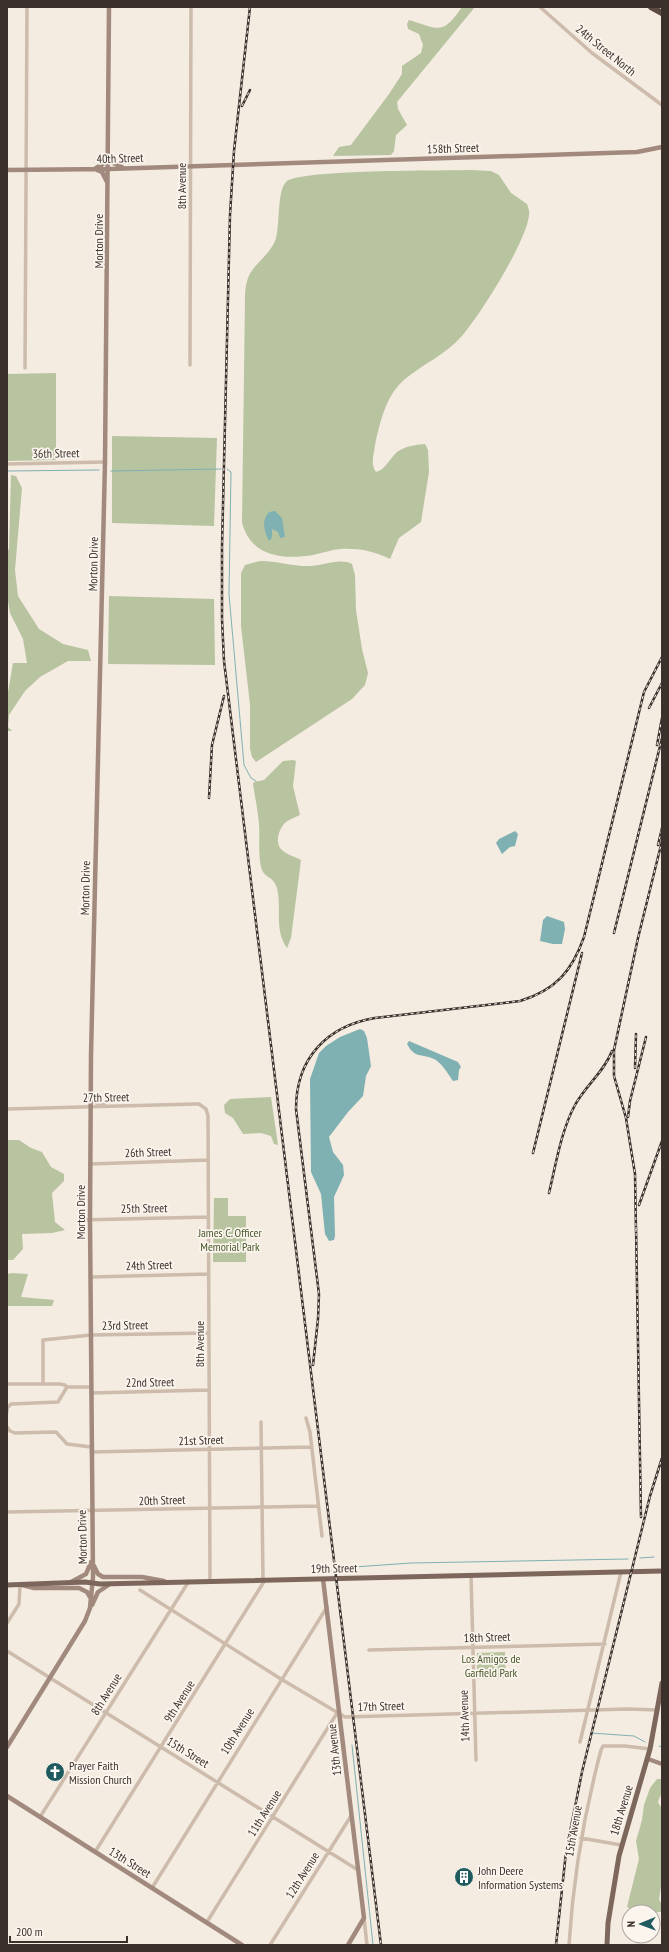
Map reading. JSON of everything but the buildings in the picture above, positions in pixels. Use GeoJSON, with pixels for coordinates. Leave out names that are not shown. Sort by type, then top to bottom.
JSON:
{"type":"FeatureCollection","features":[{"type":"Feature","properties":{"kind":"highway"},"geometry":{"type":"LineString","coordinates":[[651,7],[662,13]]}},
{"type":"Feature","properties":{"kind":"main road","name":"19th Street"},"geometry":{"type":"LineString","coordinates":[[7,1585],[70,1582],[166,1582],[662,1571]]}},
{"type":"Feature","properties":{"kind":"main road","name":"18th Avenue"},"geometry":{"type":"LineString","coordinates":[[607,1945],[608,1923],[621,1845],[648,1759],[662,1683]]}},
{"type":"Feature","properties":{"kind":"street"},"geometry":{"type":"LineString","coordinates":[[25,368],[27,7]]}},
{"type":"Feature","properties":{"kind":"street","name":"Morton Drive"},"geometry":{"type":"LineString","coordinates":[[7,1747],[88,1614],[91,1602],[90,1107],[105,462],[109,152],[109,7]]}},
{"type":"Feature","properties":{"kind":"street","name":"8th Avenue"},"geometry":{"type":"LineString","coordinates":[[190,365],[191,7]]}},
{"type":"Feature","properties":{"kind":"street","name":"24th Street North"},"geometry":{"type":"LineString","coordinates":[[540,7],[592,53],[662,105]]}},
{"type":"Feature","properties":{"kind":"street","name":"158th Street"},"geometry":{"type":"LineString","coordinates":[[233,165],[637,152],[662,147]]}},
{"type":"Feature","properties":{"kind":"street"},"geometry":{"type":"LineString","coordinates":[[109,152],[114,163],[125,168]]}},
{"type":"Feature","properties":{"kind":"street"},"geometry":{"type":"LineString","coordinates":[[93,169],[105,162],[109,152]]}},
{"type":"Feature","properties":{"kind":"street","name":"40th Street"},"geometry":{"type":"LineString","coordinates":[[7,170],[108,169],[233,165]]}},
{"type":"Feature","properties":{"kind":"street"},"geometry":{"type":"LineString","coordinates":[[108,185],[113,173],[125,168]]}},
{"type":"Feature","properties":{"kind":"street"},"geometry":{"type":"LineString","coordinates":[[93,169],[102,172],[108,185]]}},
{"type":"Feature","properties":{"kind":"street","name":"36th Street"},"geometry":{"type":"LineString","coordinates":[[7,464],[105,462]]}},
{"type":"Feature","properties":{"kind":"street"},"geometry":{"type":"LineString","coordinates":[[91,1093],[96,1103],[111,1106]]}},
{"type":"Feature","properties":{"kind":"street","name":"27th Street"},"geometry":{"type":"LineString","coordinates":[[7,1109],[194,1104],[205,1108]]}},
{"type":"Feature","properties":{"kind":"street","name":"8th Avenue"},"geometry":{"type":"LineString","coordinates":[[205,1108],[208,1116],[210,1581]]}},
{"type":"Feature","properties":{"kind":"street","name":"26th Street"},"geometry":{"type":"LineString","coordinates":[[90,1164],[208,1160]]}},
{"type":"Feature","properties":{"kind":"street","name":"25th Street"},"geometry":{"type":"LineString","coordinates":[[80,1220],[208,1217]]}},
{"type":"Feature","properties":{"kind":"street","name":"24th Street"},"geometry":{"type":"LineString","coordinates":[[91,1277],[208,1274]]}},
{"type":"Feature","properties":{"kind":"street","name":"23rd Street"},"geometry":{"type":"LineString","coordinates":[[43,1384],[43,1340],[91,1335],[209,1333]]}},
{"type":"Feature","properties":{"kind":"street"},"geometry":{"type":"LineString","coordinates":[[7,1384],[63,1384],[66,1388],[91,1388]]}},
{"type":"Feature","properties":{"kind":"street"},"geometry":{"type":"LineString","coordinates":[[7,1412],[7,1408],[11,1404],[58,1402],[66,1388]]}},
{"type":"Feature","properties":{"kind":"street","name":"22nd Street"},"geometry":{"type":"LineString","coordinates":[[91,1393],[209,1390]]}},
{"type":"Feature","properties":{"kind":"street"},"geometry":{"type":"LineString","coordinates":[[306,1418],[310,1432],[322,1536]]}},
{"type":"Feature","properties":{"kind":"street"},"geometry":{"type":"LineString","coordinates":[[261,1422],[264,1580]]}},
{"type":"Feature","properties":{"kind":"street"},"geometry":{"type":"LineString","coordinates":[[7,1427],[10,1431],[15,1433],[56,1432],[67,1444],[91,1447]]}},
{"type":"Feature","properties":{"kind":"street","name":"21st Street"},"geometry":{"type":"LineString","coordinates":[[91,1452],[311,1447]]}},
{"type":"Feature","properties":{"kind":"street","name":"20th Street"},"geometry":{"type":"LineString","coordinates":[[7,1512],[92,1512],[318,1506]]}},
{"type":"Feature","properties":{"kind":"street"},"geometry":{"type":"LineString","coordinates":[[92,1560],[98,1574],[103,1577],[142,1577],[166,1582]]}},
{"type":"Feature","properties":{"kind":"street"},"geometry":{"type":"LineString","coordinates":[[70,1582],[86,1574],[92,1560]]}},
{"type":"Feature","properties":{"kind":"street"},"geometry":{"type":"LineString","coordinates":[[580,1742],[621,1572]]}},
{"type":"Feature","properties":{"kind":"street","name":"14th Avenue"},"geometry":{"type":"LineString","coordinates":[[470,1575],[476,1760]]}},
{"type":"Feature","properties":{"kind":"street","name":"13th Avenue"},"geometry":{"type":"LineString","coordinates":[[323,1579],[368,1945]]}},
{"type":"Feature","properties":{"kind":"street","name":"9th Avenue"},"geometry":{"type":"LineString","coordinates":[[96,1852],[227,1644],[264,1580]]}},
{"type":"Feature","properties":{"kind":"street","name":"8th Avenue"},"geometry":{"type":"LineString","coordinates":[[40,1817],[189,1581]]}},
{"type":"Feature","properties":{"kind":"street"},"geometry":{"type":"LineString","coordinates":[[88,1614],[98,1592],[105,1586],[112,1583]]}},
{"type":"Feature","properties":{"kind":"street"},"geometry":{"type":"LineString","coordinates":[[7,1623],[19,1604],[21,1585],[34,1588],[81,1588],[88,1593],[91,1602]]}},
{"type":"Feature","properties":{"kind":"street"},"geometry":{"type":"LineString","coordinates":[[140,1590],[339,1714]]}},
{"type":"Feature","properties":{"kind":"street","name":"10th Avenue"},"geometry":{"type":"LineString","coordinates":[[152,1888],[327,1606]]}},
{"type":"Feature","properties":{"kind":"street","name":"18th Street"},"geometry":{"type":"LineString","coordinates":[[369,1650],[604,1644]]}},
{"type":"Feature","properties":{"kind":"street","name":"15th Street"},"geometry":{"type":"LineString","coordinates":[[7,1650],[106,1714],[358,1870]]}},
{"type":"Feature","properties":{"kind":"street","name":"17th Street"},"geometry":{"type":"LineString","coordinates":[[339,1714],[658,1710]]}},
{"type":"Feature","properties":{"kind":"street","name":"11th Avenue"},"geometry":{"type":"LineString","coordinates":[[207,1922],[339,1714]]}},
{"type":"Feature","properties":{"kind":"street","name":"15th Avenue"},"geometry":{"type":"LineString","coordinates":[[569,1945],[573,1888],[596,1767],[603,1746],[625,1746],[650,1749]]}},
{"type":"Feature","properties":{"kind":"street"},"geometry":{"type":"LineString","coordinates":[[648,1759],[662,1764]]}},
{"type":"Feature","properties":{"kind":"street","name":"13th Street"},"geometry":{"type":"LineString","coordinates":[[7,1796],[242,1945]]}},
{"type":"Feature","properties":{"kind":"street","name":"12th Avenue"},"geometry":{"type":"LineString","coordinates":[[270,1945],[352,1815]]}},
{"type":"Feature","properties":{"kind":"street"},"geometry":{"type":"LineString","coordinates":[[582,1838],[621,1845]]}},
{"type":"Feature","properties":{"kind":"street"},"geometry":{"type":"LineString","coordinates":[[348,1945],[364,1918]]}},
{"type":"Feature","properties":{"kind":"green space"},"geometry":{"type":"Polygon","coordinates":[[[462,7],[475,7],[397,102],[398,109],[407,125],[396,135],[394,151],[391,155],[333,156],[339,147],[351,145],[402,74],[402,66],[421,53],[423,45],[419,34],[408,29],[407,24],[409,20],[439,28],[450,23],[462,7]]]}},
{"type":"Feature","properties":{"kind":"green space"},"geometry":{"type":"Polygon","coordinates":[[[470,170],[491,171],[499,175],[511,193],[527,204],[529,214],[526,227],[511,260],[490,296],[469,327],[448,349],[398,385],[385,409],[375,445],[373,466],[376,472],[379,471],[397,452],[414,445],[425,444],[428,450],[429,472],[421,522],[399,538],[390,559],[372,552],[353,549],[340,549],[313,555],[290,557],[279,556],[260,549],[252,542],[246,533],[242,522],[245,292],[249,275],[271,248],[276,238],[283,186],[286,182],[296,178],[316,175],[470,170]]]}},
{"type":"Feature","properties":{"kind":"green space"},"geometry":{"type":"Polygon","coordinates":[[[56,373],[56,460],[7,461],[7,374],[56,373]]]}},
{"type":"Feature","properties":{"kind":"green space"},"geometry":{"type":"Polygon","coordinates":[[[112,436],[217,438],[214,526],[112,523],[112,436]]]}},
{"type":"Feature","properties":{"kind":"green space"},"geometry":{"type":"Polygon","coordinates":[[[11,475],[16,476],[22,488],[15,570],[18,596],[39,629],[63,644],[88,650],[91,661],[68,661],[40,677],[25,691],[9,715],[8,727],[12,731],[7,731],[7,698],[13,663],[27,663],[23,639],[10,613],[7,596],[7,551],[9,549],[11,475]]]}},
{"type":"Feature","properties":{"kind":"green space"},"geometry":{"type":"Polygon","coordinates":[[[260,561],[305,566],[338,562],[348,562],[352,564],[355,575],[356,610],[362,649],[368,673],[365,685],[352,699],[256,762],[252,757],[250,749],[250,705],[241,626],[241,573],[245,565],[260,561]]]}},
{"type":"Feature","properties":{"kind":"green space"},"geometry":{"type":"Polygon","coordinates":[[[109,596],[214,599],[215,665],[108,664],[109,596]]]}},
{"type":"Feature","properties":{"kind":"green space"},"geometry":{"type":"Polygon","coordinates":[[[283,761],[296,761],[293,786],[300,815],[283,825],[278,836],[278,844],[282,850],[301,860],[291,938],[287,948],[283,941],[279,927],[277,888],[273,881],[264,874],[261,867],[259,819],[253,784],[254,782],[264,780],[283,761]]]}},
{"type":"Feature","properties":{"kind":"green space"},"geometry":{"type":"Polygon","coordinates":[[[271,1097],[278,1145],[274,1144],[271,1136],[261,1133],[243,1134],[233,1118],[225,1113],[224,1105],[230,1099],[271,1097]]]}},
{"type":"Feature","properties":{"kind":"green space"},"geometry":{"type":"Polygon","coordinates":[[[7,1140],[19,1140],[31,1148],[42,1152],[51,1167],[64,1174],[64,1181],[52,1193],[55,1222],[65,1230],[52,1233],[22,1234],[23,1249],[13,1260],[7,1260],[7,1140]]]}},
{"type":"Feature","properties":{"kind":"green space","name":"James C. Officer Memorial Park"},"geometry":{"type":"Polygon","coordinates":[[[214,1198],[228,1198],[228,1216],[246,1216],[246,1262],[213,1262],[214,1198]]]}},
{"type":"Feature","properties":{"kind":"green space"},"geometry":{"type":"Polygon","coordinates":[[[7,1274],[28,1274],[21,1297],[54,1300],[52,1306],[7,1306],[7,1274]]]}},
{"type":"Feature","properties":{"kind":"green space","name":"Los Amigos de Garfield Park"},"geometry":{"type":"Polygon","coordinates":[[[505,1652],[506,1678],[477,1679],[477,1653],[505,1652]]]}},
{"type":"Feature","properties":{"kind":"green space"},"geometry":{"type":"Polygon","coordinates":[[[657,1779],[662,1779],[662,1792],[658,1802],[662,1809],[662,1881],[659,1899],[662,1905],[662,1912],[661,1904],[628,1904],[639,1859],[636,1841],[642,1820],[644,1805],[650,1788],[657,1779]]]}},
{"type":"Feature","properties":{"kind":"water"},"geometry":{"type":"Polygon","coordinates":[[[275,511],[282,518],[285,537],[280,538],[278,532],[272,529],[272,538],[269,541],[264,522],[266,515],[269,512],[275,511]]]}},
{"type":"Feature","properties":{"kind":"water"},"geometry":{"type":"Polygon","coordinates":[[[515,831],[518,834],[515,846],[510,847],[502,854],[496,843],[499,839],[515,831]]]}},
{"type":"Feature","properties":{"kind":"water"},"geometry":{"type":"Polygon","coordinates":[[[547,916],[564,922],[565,929],[562,944],[553,944],[540,941],[543,920],[547,916]]]}},
{"type":"Feature","properties":{"kind":"water"},"geometry":{"type":"Polygon","coordinates":[[[360,1029],[364,1031],[367,1038],[371,1066],[366,1076],[363,1096],[348,1112],[329,1137],[333,1152],[343,1165],[344,1175],[334,1197],[335,1236],[334,1240],[329,1241],[325,1234],[321,1194],[311,1172],[310,1079],[319,1053],[326,1046],[340,1037],[360,1029]]]}},
{"type":"Feature","properties":{"kind":"water"},"geometry":{"type":"Polygon","coordinates":[[[409,1041],[458,1062],[461,1067],[459,1070],[458,1080],[453,1081],[440,1063],[434,1059],[413,1052],[407,1044],[409,1041]]]}},
{"type":"Feature","properties":{"kind":"waterway"},"geometry":{"type":"LineString","coordinates":[[111,471],[221,469]]}},
{"type":"Feature","properties":{"kind":"waterway"},"geometry":{"type":"LineString","coordinates":[[227,469],[231,472],[229,594],[244,765],[251,778],[256,781]]}},
{"type":"Feature","properties":{"kind":"waterway"},"geometry":{"type":"LineString","coordinates":[[7,471],[99,470]]}},
{"type":"Feature","properties":{"kind":"waterway"},"geometry":{"type":"LineString","coordinates":[[640,1558],[654,1557]]}},
{"type":"Feature","properties":{"kind":"waterway"},"geometry":{"type":"LineString","coordinates":[[329,1572],[340,1568],[411,1563],[628,1559]]}},
{"type":"Feature","properties":{"kind":"waterway"},"geometry":{"type":"LineString","coordinates":[[591,1733],[634,1736],[645,1742]]}},
{"type":"Feature","properties":{"kind":"waterway"},"geometry":{"type":"LineString","coordinates":[[352,1745],[373,1945]]}},
{"type":"Feature","properties":{"kind":"railway"},"geometry":{"type":"LineString","coordinates":[[250,7],[234,151],[230,215],[222,547],[222,619],[224,661],[381,1945]]}},
{"type":"Feature","properties":{"kind":"railway"},"geometry":{"type":"LineString","coordinates":[[242,106],[250,90]]}},
{"type":"Feature","properties":{"kind":"railway"},"geometry":{"type":"LineString","coordinates":[[313,1365],[319,1294],[296,1109],[297,1091],[308,1060],[318,1047],[329,1037],[342,1028],[358,1022],[375,1018],[520,1001],[544,991],[561,978],[574,960],[584,937],[644,692],[662,657]]}},
{"type":"Feature","properties":{"kind":"railway"},"geometry":{"type":"LineString","coordinates":[[649,708],[662,683]]}},
{"type":"Feature","properties":{"kind":"railway"},"geometry":{"type":"LineString","coordinates":[[209,798],[212,745],[224,696]]}},
{"type":"Feature","properties":{"kind":"railway"},"geometry":{"type":"LineString","coordinates":[[657,745],[662,718]]}},
{"type":"Feature","properties":{"kind":"railway"},"geometry":{"type":"LineString","coordinates":[[614,933],[662,738]]}},
{"type":"Feature","properties":{"kind":"railway"},"geometry":{"type":"LineString","coordinates":[[658,845],[662,828]]}},
{"type":"Feature","properties":{"kind":"railway"},"geometry":{"type":"LineString","coordinates":[[636,1232],[635,1174],[626,1118],[614,1076],[614,1050],[638,938],[662,841]]}},
{"type":"Feature","properties":{"kind":"railway"},"geometry":{"type":"LineString","coordinates":[[533,1153],[582,953]]}},
{"type":"Feature","properties":{"kind":"railway"},"geometry":{"type":"LineString","coordinates":[[635,1068],[636,1034]]}},
{"type":"Feature","properties":{"kind":"railway"},"geometry":{"type":"LineString","coordinates":[[628,1117],[630,1101],[646,1037]]}},
{"type":"Feature","properties":{"kind":"railway"},"geometry":{"type":"LineString","coordinates":[[549,1193],[559,1148],[570,1115],[579,1098],[609,1059],[612,1051]]}},
{"type":"Feature","properties":{"kind":"railway"},"geometry":{"type":"LineString","coordinates":[[639,1205],[662,1141]]}},
{"type":"Feature","properties":{"kind":"railway"},"geometry":{"type":"LineString","coordinates":[[636,1227],[641,1517]]}},
{"type":"Feature","properties":{"kind":"railway"},"geometry":{"type":"LineString","coordinates":[[556,1945],[566,1852],[582,1772],[650,1496],[662,1458]]}},
{"type":"Feature","properties":{"kind":"place","name":"Prayer Faith Mission Church"},"geometry":{"type":"Point","coordinates":[55,1772]}},
{"type":"Feature","properties":{"kind":"place","name":"John Deere Information Systems"},"geometry":{"type":"Point","coordinates":[464,1877]}}]}
